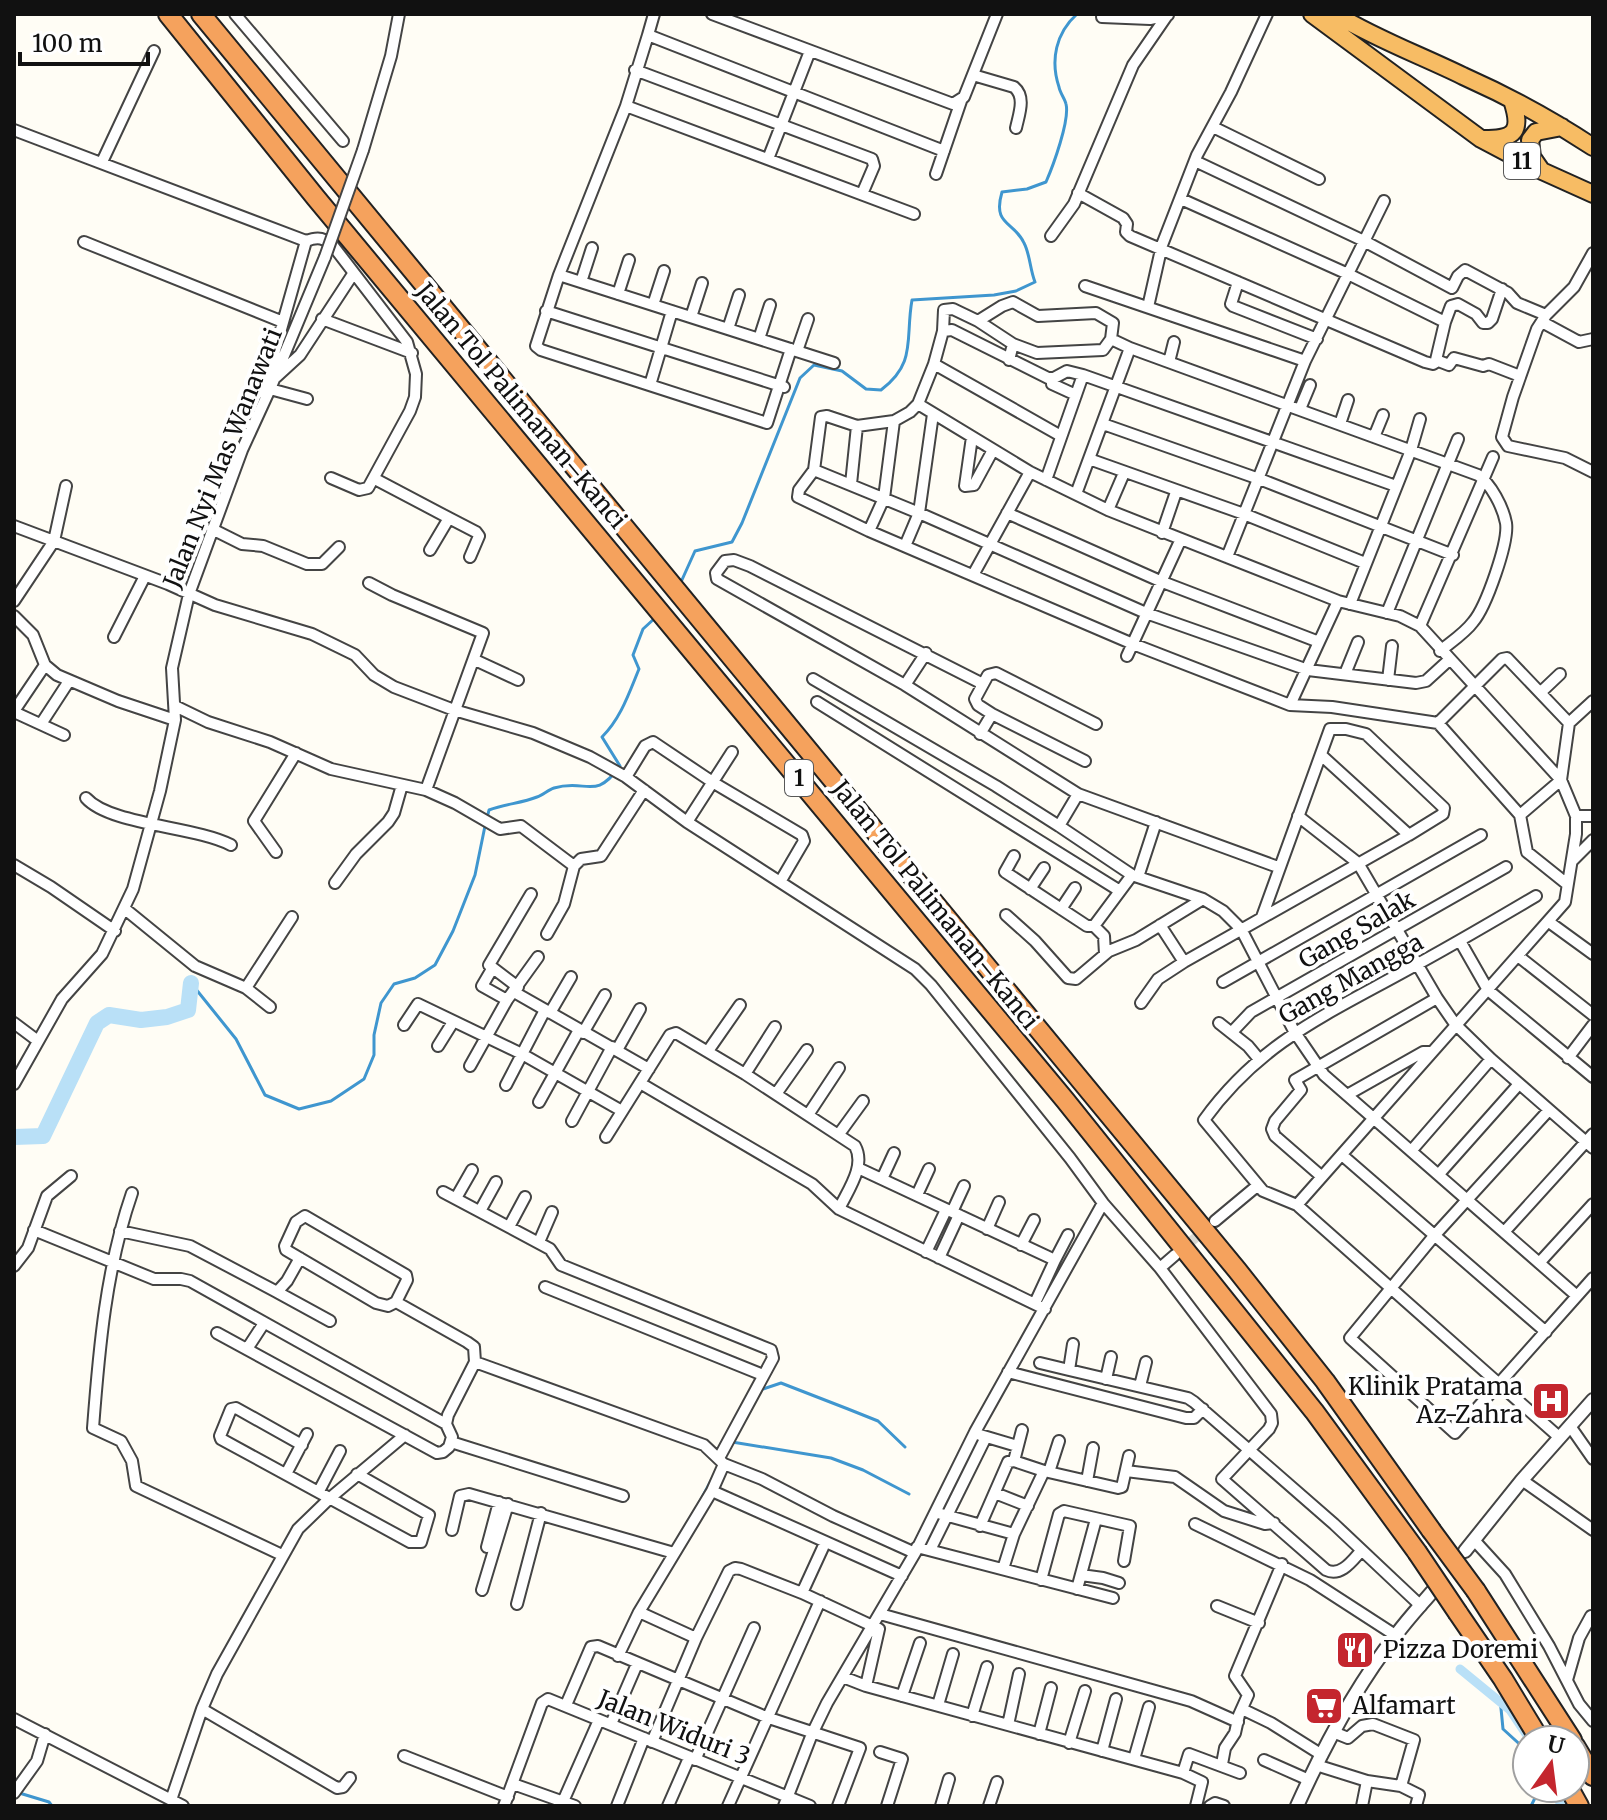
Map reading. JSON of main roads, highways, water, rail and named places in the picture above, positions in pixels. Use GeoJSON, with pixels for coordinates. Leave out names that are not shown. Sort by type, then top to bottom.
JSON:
{"type":"FeatureCollection","features":[{"type":"Feature","properties":{"kind":"highway","name":"Jalan Tol Palimanan–Kanci"},"geometry":{"type":"LineString","coordinates":[[168,14],[316,198],[600,536],[1065,1100],[1314,1411],[1417,1552],[1530,1724]]}},
{"type":"Feature","properties":{"kind":"highway","name":"Jalan Tol Palimanan–Kanci"},"geometry":{"type":"LineString","coordinates":[[201,14],[1237,1270],[1325,1381],[1476,1591],[1562,1724]]}},
{"type":"Feature","properties":{"kind":"highway","name":"11"},"geometry":{"type":"LineString","coordinates":[[1312,14],[1481,139],[1593,194]]}},
{"type":"Feature","properties":{"kind":"highway","name":"11"},"geometry":{"type":"LineString","coordinates":[[1335,14],[1372,36],[1512,100],[1593,147]]}},
{"type":"Feature","properties":{"kind":"highway"},"geometry":{"type":"LineString","coordinates":[[1481,139],[1512,135],[1517,116],[1512,100]]}},
{"type":"Feature","properties":{"kind":"highway"},"geometry":{"type":"LineString","coordinates":[[1542,171],[1532,157],[1530,140],[1541,129],[1562,127]]}},
{"type":"Feature","properties":{"kind":"waterway"},"geometry":{"type":"LineString","coordinates":[[681,582],[695,551],[732,542],[800,378],[814,365],[842,371],[866,389],[881,390],[905,360],[912,300],[994,295],[1016,291],[1035,282],[1026,247],[1002,217],[1000,203],[1002,192],[1027,189],[1046,182],[1049,175],[1067,111],[1056,77],[1055,57],[1064,30],[1077,14]]}},
{"type":"Feature","properties":{"kind":"waterway"},"geometry":{"type":"LineString","coordinates":[[487,818],[489,810],[531,799],[554,788],[596,786],[611,777],[620,766],[602,737],[628,696],[639,669],[633,655],[643,629],[655,618]]}},
{"type":"Feature","properties":{"kind":"waterway"},"geometry":{"type":"LineString","coordinates":[[191,983],[236,1039],[265,1095],[299,1109],[331,1101],[364,1079],[374,1055],[374,1035],[381,1003],[394,984],[415,978],[435,965],[453,931],[475,875],[485,826]]}},
{"type":"Feature","properties":{"kind":"waterway"},"geometry":{"type":"LineString","coordinates":[[14,1137],[43,1136],[97,1023],[109,1015],[141,1020],[167,1017],[188,1010],[191,983]]}},
{"type":"Feature","properties":{"kind":"waterway"},"geometry":{"type":"LineString","coordinates":[[760,1390],[781,1383],[848,1409],[878,1421],[905,1447]]}},
{"type":"Feature","properties":{"kind":"waterway"},"geometry":{"type":"LineString","coordinates":[[732,1442],[831,1458],[863,1470],[909,1494]]}},
{"type":"Feature","properties":{"kind":"waterway"},"geometry":{"type":"LineString","coordinates":[[697,1507],[714,1475]]}},
{"type":"Feature","properties":{"kind":"waterway"},"geometry":{"type":"LineString","coordinates":[[1460,1669],[1510,1710],[1519,1724]]}},
{"type":"Feature","properties":{"kind":"waterway"},"geometry":{"type":"LineString","coordinates":[[1500,1698],[1503,1729],[1511,1736]]}},
{"type":"Feature","properties":{"kind":"waterway"},"geometry":{"type":"LineString","coordinates":[[16,1792],[49,1802],[52,1806]]}},
{"type":"Feature","properties":{"kind":"tunnel"},"geometry":{"type":"LineString","coordinates":[[1180,1251],[1207,1228]]}},
{"type":"Feature","properties":{"kind":"place","name":"Klinik Pratama Az-Zahra"},"geometry":{"type":"Point","coordinates":[1551,1401]}},
{"type":"Feature","properties":{"kind":"place","name":"Pizza Doremi"},"geometry":{"type":"Point","coordinates":[1355,1650]}},
{"type":"Feature","properties":{"kind":"place","name":"Alfamart"},"geometry":{"type":"Point","coordinates":[1324,1706]}}]}
